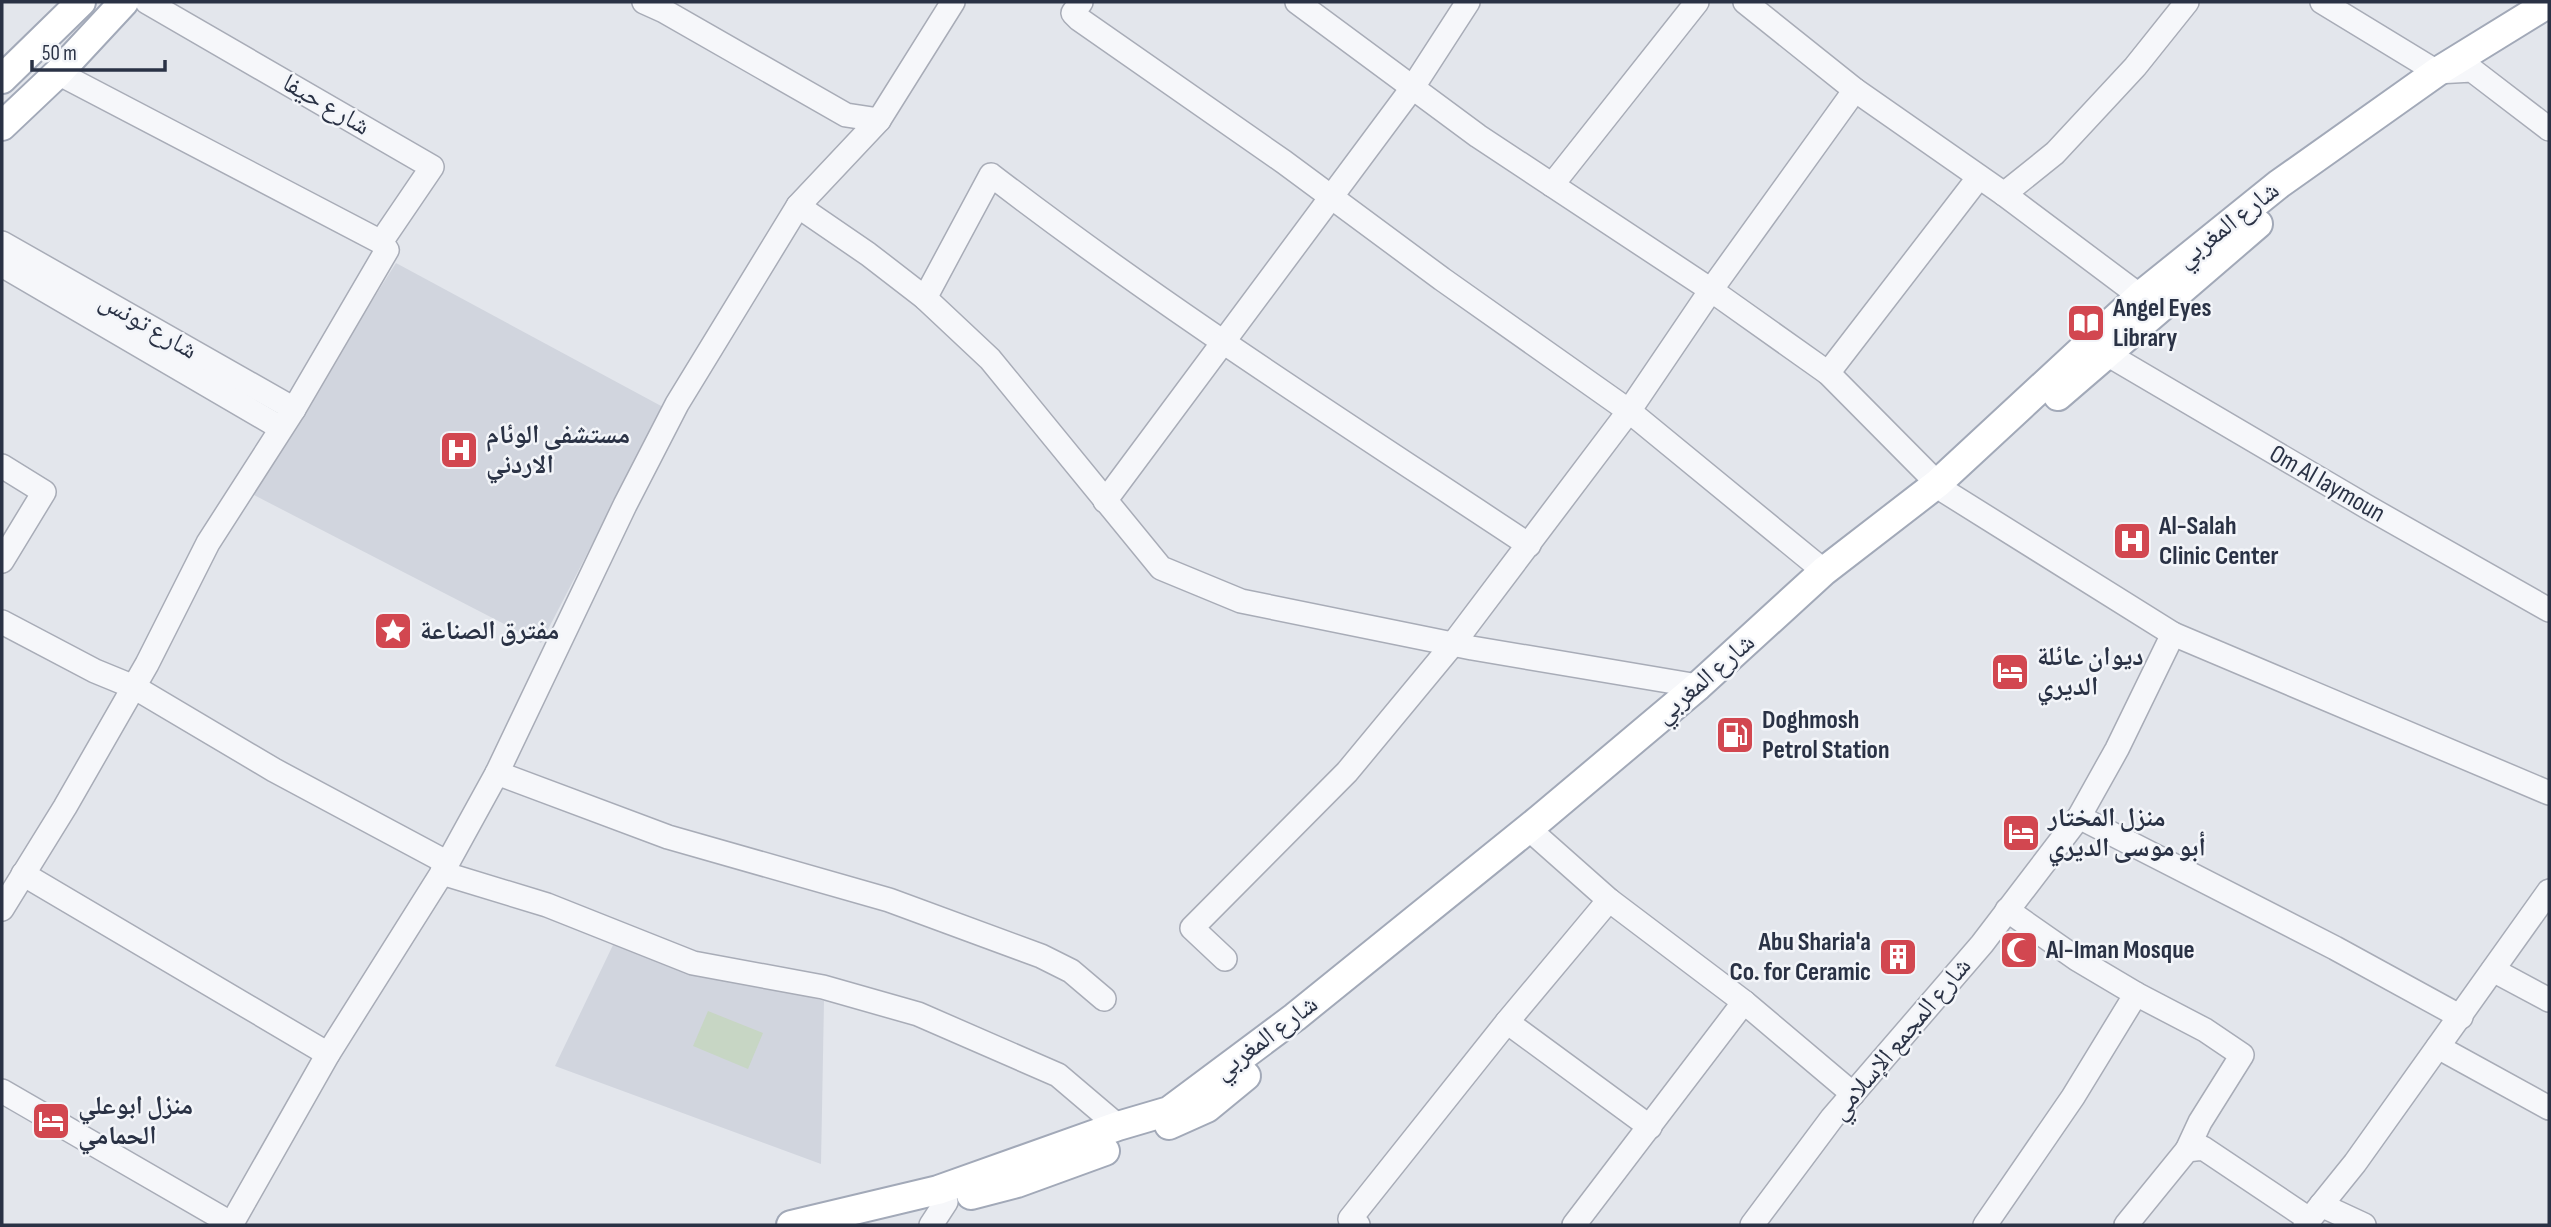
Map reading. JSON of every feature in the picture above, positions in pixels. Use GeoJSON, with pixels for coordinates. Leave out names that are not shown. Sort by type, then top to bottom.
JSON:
{"type":"FeatureCollection","features":[{"type":"Feature","properties":{"kind":"main road"},"geometry":{"type":"LineString","coordinates":[[2,79],[81,2]]}},
{"type":"Feature","properties":{"kind":"main road"},"geometry":{"type":"LineString","coordinates":[[2,126],[124,2]]}},
{"type":"Feature","properties":{"kind":"main road","name":"شارع المغربي"},"geometry":{"type":"LineString","coordinates":[[791,1225],[937,1190],[1118,1126],[1169,1111],[1284,1025],[1540,819],[1698,686],[1824,571],[1942,488],[2140,296],[2279,184],[2437,72],[2549,3]]}},
{"type":"Feature","properties":{"kind":"main road","name":"شارع المغربي"},"geometry":{"type":"LineString","coordinates":[[853,1225],[1017,1183],[1143,1137],[1207,1108],[1539,838],[1942,488],[2108,354],[2290,196],[2549,19]]}},
{"type":"Feature","properties":{"kind":"street","name":"شارع حيفا"},"geometry":{"type":"LineString","coordinates":[[147,2],[432,167],[381,242]]}},
{"type":"Feature","properties":{"kind":"street"},"geometry":{"type":"LineString","coordinates":[[2,1091],[232,1225],[328,1054],[442,873],[497,773],[625,505],[677,404],[798,206],[879,120],[953,2]]}},
{"type":"Feature","properties":{"kind":"street"},"geometry":{"type":"LineString","coordinates":[[1081,2],[1073,13],[1079,19],[1629,411],[1824,571]]}},
{"type":"Feature","properties":{"kind":"street"},"geometry":{"type":"LineString","coordinates":[[1297,2],[1478,136],[1711,290],[1828,373],[1942,488],[2173,634],[2549,793]]}},
{"type":"Feature","properties":{"kind":"street"},"geometry":{"type":"LineString","coordinates":[[1105,501],[1413,87],[1468,2]]}},
{"type":"Feature","properties":{"kind":"street"},"geometry":{"type":"LineString","coordinates":[[1552,186],[1697,2]]}},
{"type":"Feature","properties":{"kind":"street"},"geometry":{"type":"LineString","coordinates":[[1745,2],[1855,90],[2004,194],[2140,296]]}},
{"type":"Feature","properties":{"kind":"street"},"geometry":{"type":"LineString","coordinates":[[2004,194],[2064,144],[2136,67],[2187,2]]}},
{"type":"Feature","properties":{"kind":"street"},"geometry":{"type":"LineString","coordinates":[[2322,2],[2437,72],[2472,70],[2549,129]]}},
{"type":"Feature","properties":{"kind":"street"},"geometry":{"type":"LineString","coordinates":[[659,5],[846,115],[879,120]]}},
{"type":"Feature","properties":{"kind":"street"},"geometry":{"type":"LineString","coordinates":[[2,909],[134,687],[208,543],[288,418],[387,250],[381,242],[58,72]]}},
{"type":"Feature","properties":{"kind":"street"},"geometry":{"type":"LineString","coordinates":[[1225,959],[1192,928],[1347,772],[1453,644],[1629,411],[1711,290],[1855,90]]}},
{"type":"Feature","properties":{"kind":"street"},"geometry":{"type":"LineString","coordinates":[[925,299],[991,175],[1068,234],[1222,342],[1529,545]]}},
{"type":"Feature","properties":{"kind":"street"},"geometry":{"type":"LineString","coordinates":[[1828,373],[1979,177]]}},
{"type":"Feature","properties":{"kind":"street"},"geometry":{"type":"LineString","coordinates":[[798,206],[868,254],[925,299],[990,359],[1161,568],[1241,601],[1453,644],[1698,686]]}},
{"type":"Feature","properties":{"kind":"street","name":"شارع تونس"},"geometry":{"type":"LineString","coordinates":[[2,243],[288,418]]}},
{"type":"Feature","properties":{"kind":"street","name":"شارع تونس"},"geometry":{"type":"LineString","coordinates":[[2,265],[288,418]]}},
{"type":"Feature","properties":{"kind":"street","name":"Om Al laymoun"},"geometry":{"type":"LineString","coordinates":[[2108,354],[2369,508],[2549,610]]}},
{"type":"Feature","properties":{"kind":"street"},"geometry":{"type":"LineString","coordinates":[[2,466],[44,492],[2,561]]}},
{"type":"Feature","properties":{"kind":"street"},"geometry":{"type":"LineString","coordinates":[[2,622],[96,671],[134,687],[274,770],[444,861],[442,873]]}},
{"type":"Feature","properties":{"kind":"street","name":"شارع المجمع الإسلامي"},"geometry":{"type":"LineString","coordinates":[[1752,1225],[1832,1118],[1982,944],[2078,817],[2117,749],[2173,634]]}},
{"type":"Feature","properties":{"kind":"street"},"geometry":{"type":"LineString","coordinates":[[497,773],[668,837],[889,900],[1041,956],[1071,971],[1104,999]]}},
{"type":"Feature","properties":{"kind":"street"},"geometry":{"type":"LineString","coordinates":[[2078,817],[2335,948],[2460,1017]]}},
{"type":"Feature","properties":{"kind":"street"},"geometry":{"type":"LineString","coordinates":[[1539,838],[1609,900],[1744,1002],[1853,1094]]}},
{"type":"Feature","properties":{"kind":"street"},"geometry":{"type":"LineString","coordinates":[[442,873],[547,905],[693,963],[823,987],[918,1014],[1058,1075],[1118,1126]]}},
{"type":"Feature","properties":{"kind":"street"},"geometry":{"type":"LineString","coordinates":[[23,874],[328,1054]]}},
{"type":"Feature","properties":{"kind":"street"},"geometry":{"type":"LineString","coordinates":[[2312,1217],[2355,1163],[2549,891]]}},
{"type":"Feature","properties":{"kind":"street"},"geometry":{"type":"LineString","coordinates":[[1358,1225],[1350,1219],[1507,1022],[1609,900]]}},
{"type":"Feature","properties":{"kind":"street"},"geometry":{"type":"LineString","coordinates":[[2007,910],[2077,960],[2205,1030],[2242,1055],[2200,1122],[2187,1150],[2126,1225]]}},
{"type":"Feature","properties":{"kind":"street"},"geometry":{"type":"LineString","coordinates":[[2493,970],[2549,1000]]}},
{"type":"Feature","properties":{"kind":"street"},"geometry":{"type":"LineString","coordinates":[[1985,1225],[2073,1097],[2136,994]]}},
{"type":"Feature","properties":{"kind":"street"},"geometry":{"type":"LineString","coordinates":[[1574,1225],[1744,1002]]}},
{"type":"Feature","properties":{"kind":"street"},"geometry":{"type":"LineString","coordinates":[[1507,1022],[1650,1127]]}},
{"type":"Feature","properties":{"kind":"street"},"geometry":{"type":"LineString","coordinates":[[2438,1047],[2549,1108]]}},
{"type":"Feature","properties":{"kind":"street"},"geometry":{"type":"LineString","coordinates":[[2187,1150],[2203,1148],[2312,1217],[2364,1225]]}},
{"type":"Feature","properties":{"kind":"street"},"geometry":{"type":"LineString","coordinates":[[931,1225],[947,1202]]}},
{"type":"Feature","properties":{"kind":"shaded area","name":"مستشفى الوئام الاردني"},"geometry":{"type":"Polygon","coordinates":[[[396,263],[663,407],[541,643],[250,493],[396,263]]]}},
{"type":"Feature","properties":{"kind":"shaded area"},"geometry":{"type":"Polygon","coordinates":[[[613,945],[824,1001],[821,1164],[555,1066],[613,945]]]}},
{"type":"Feature","properties":{"kind":"green space"},"geometry":{"type":"Polygon","coordinates":[[[708,1011],[763,1033],[748,1069],[693,1046],[708,1011]]]}},
{"type":"Feature","properties":{"kind":"place","name":"Angel Eyes Library"},"geometry":{"type":"Point","coordinates":[2086,323]}},
{"type":"Feature","properties":{"kind":"place","name":"مستشفى الوئام الاردني"},"geometry":{"type":"Point","coordinates":[459,450]}},
{"type":"Feature","properties":{"kind":"place","name":"Al-Salah Clinic Center"},"geometry":{"type":"Point","coordinates":[2132,541]}},
{"type":"Feature","properties":{"kind":"place","name":"مفترق الصناعة"},"geometry":{"type":"Point","coordinates":[393,631]}},
{"type":"Feature","properties":{"kind":"place","name":"ديوان عائلة الديري"},"geometry":{"type":"Point","coordinates":[2010,672]}},
{"type":"Feature","properties":{"kind":"place","name":"Doghmosh Petrol Station"},"geometry":{"type":"Point","coordinates":[1735,735]}},
{"type":"Feature","properties":{"kind":"place","name":"منزل المختار أبو موسى الديري"},"geometry":{"type":"Point","coordinates":[2021,833]}},
{"type":"Feature","properties":{"kind":"place","name":"Al-Iman Mosque"},"geometry":{"type":"Point","coordinates":[2019,950]}},
{"type":"Feature","properties":{"kind":"place","name":"Abu Sharia'a Co. for Ceramic"},"geometry":{"type":"Point","coordinates":[1898,957]}},
{"type":"Feature","properties":{"kind":"place","name":"منزل ابوعلي الحمامي"},"geometry":{"type":"Point","coordinates":[51,1121]}}]}
